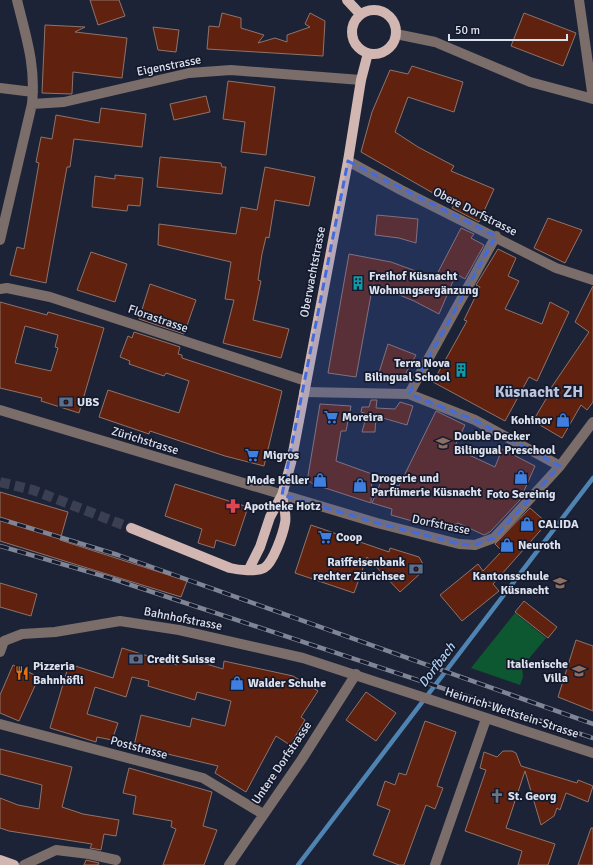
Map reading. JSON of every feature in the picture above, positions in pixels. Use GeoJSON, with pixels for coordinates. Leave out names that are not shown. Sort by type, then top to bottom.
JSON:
{"type":"FeatureCollection","features":[{"type":"Feature","properties":{"kind":"main road"},"geometry":{"type":"LineString","coordinates":[[347,0],[360,14]]}},
{"type":"Feature","properties":{"kind":"main road"},"geometry":{"type":"LineString","coordinates":[[372,9],[385,12],[394,21],[396,34],[394,42],[383,52],[368,53],[360,50],[355,44],[352,36],[352,28],[355,20],[360,14],[372,9]]}},
{"type":"Feature","properties":{"kind":"main road","name":"Oberwachtstrasse"},"geometry":{"type":"LineString","coordinates":[[249,569],[260,547],[270,517],[282,495],[291,463],[348,161],[361,80],[368,53]]}},
{"type":"Feature","properties":{"kind":"main road","name":"Oberwachtstrasse"},"geometry":{"type":"LineString","coordinates":[[131,528],[230,568],[241,570],[260,570],[265,568],[273,557],[286,522],[282,495]]}},
{"type":"Feature","properties":{"kind":"main road"},"geometry":{"type":"LineString","coordinates":[[0,860],[14,865]]}},
{"type":"Feature","properties":{"kind":"street"},"geometry":{"type":"LineString","coordinates":[[0,240],[32,104],[33,92],[33,62],[17,0]]}},
{"type":"Feature","properties":{"kind":"street"},"geometry":{"type":"LineString","coordinates":[[396,34],[435,42],[530,82],[593,99],[579,0]]}},
{"type":"Feature","properties":{"kind":"street","name":"Eigenstrasse"},"geometry":{"type":"LineString","coordinates":[[32,104],[64,102],[189,73],[231,70],[361,80]]}},
{"type":"Feature","properties":{"kind":"street"},"geometry":{"type":"LineString","coordinates":[[0,88],[33,92]]}},
{"type":"Feature","properties":{"kind":"street","name":"Obere Dorfstrasse"},"geometry":{"type":"LineString","coordinates":[[348,161],[401,190],[496,236],[556,268],[593,280]]}},
{"type":"Feature","properties":{"kind":"street"},"geometry":{"type":"LineString","coordinates":[[409,394],[496,236]]}},
{"type":"Feature","properties":{"kind":"street","name":"Florastrasse"},"geometry":{"type":"LineString","coordinates":[[0,289],[7,288],[50,297],[306,381]]}},
{"type":"Feature","properties":{"kind":"street"},"geometry":{"type":"LineString","coordinates":[[304,392],[409,394],[475,420],[560,466]]}},
{"type":"Feature","properties":{"kind":"street","name":"Zürichstrasse"},"geometry":{"type":"LineString","coordinates":[[0,410],[282,495]]}},
{"type":"Feature","properties":{"kind":"street","name":"Dorfstrasse"},"geometry":{"type":"LineString","coordinates":[[282,495],[407,532],[459,544],[475,545],[494,538],[560,466],[593,422]]}},
{"type":"Feature","properties":{"kind":"street","name":"Bahnhofstrasse"},"geometry":{"type":"LineString","coordinates":[[2,640],[22,634],[55,632],[120,621],[179,630],[303,658],[356,674]]}},
{"type":"Feature","properties":{"kind":"street"},"geometry":{"type":"LineString","coordinates":[[0,652],[2,640]]}},
{"type":"Feature","properties":{"kind":"street","name":"Heinrich-Wettstein-Strasse"},"geometry":{"type":"LineString","coordinates":[[356,674],[486,719],[593,753]]}},
{"type":"Feature","properties":{"kind":"street","name":"Untere Dorfstrasse"},"geometry":{"type":"LineString","coordinates":[[229,865],[302,759],[356,674]]}},
{"type":"Feature","properties":{"kind":"street"},"geometry":{"type":"LineString","coordinates":[[435,865],[486,719]]}},
{"type":"Feature","properties":{"kind":"street","name":"Poststrasse"},"geometry":{"type":"LineString","coordinates":[[0,724],[203,778],[263,814]]}},
{"type":"Feature","properties":{"kind":"street"},"geometry":{"type":"LineString","coordinates":[[24,865],[56,850],[89,854],[116,860]]}},
{"type":"Feature","properties":{"kind":"highlighted area"},"geometry":{"type":"Polygon","coordinates":[[[348,161],[496,236],[409,394],[475,420],[560,466],[494,538],[475,545],[459,544],[377,523],[282,495],[348,161]]]}},
{"type":"Feature","properties":{"kind":"green space"},"geometry":{"type":"Polygon","coordinates":[[[515,613],[546,638],[522,667],[523,677],[520,685],[471,668],[515,613]]]}},
{"type":"Feature","properties":{"kind":"building"},"geometry":{"type":"Polygon","coordinates":[[[90,0],[119,0],[125,16],[98,25],[90,0]]]}},
{"type":"Feature","properties":{"kind":"building"},"geometry":{"type":"Polygon","coordinates":[[[222,13],[241,18],[241,28],[264,35],[258,43],[275,38],[287,42],[287,35],[310,27],[305,24],[310,13],[325,21],[323,56],[207,49],[209,26],[219,27],[222,13]]]}},
{"type":"Feature","properties":{"kind":"building"},"geometry":{"type":"Polygon","coordinates":[[[524,13],[576,33],[563,66],[511,46],[524,13]]]}},
{"type":"Feature","properties":{"kind":"building"},"geometry":{"type":"Polygon","coordinates":[[[45,25],[85,27],[75,32],[127,38],[122,78],[73,72],[72,94],[42,93],[45,25]]]}},
{"type":"Feature","properties":{"kind":"building"},"geometry":{"type":"Polygon","coordinates":[[[153,27],[179,30],[176,52],[158,50],[153,27]]]}},
{"type":"Feature","properties":{"kind":"building"},"geometry":{"type":"Polygon","coordinates":[[[412,66],[463,82],[454,112],[408,97],[395,132],[418,147],[454,166],[451,171],[494,189],[479,222],[452,208],[454,205],[361,152],[372,112],[390,70],[408,74],[412,66]]]}},
{"type":"Feature","properties":{"kind":"building"},"geometry":{"type":"Polygon","coordinates":[[[228,81],[275,87],[266,155],[241,152],[245,122],[223,119],[228,81]]]}},
{"type":"Feature","properties":{"kind":"building"},"geometry":{"type":"Polygon","coordinates":[[[206,96],[210,112],[174,120],[170,104],[206,96]]]}},
{"type":"Feature","properties":{"kind":"building"},"geometry":{"type":"Polygon","coordinates":[[[101,108],[146,114],[142,147],[74,139],[70,167],[67,167],[46,283],[10,275],[17,247],[24,249],[39,163],[36,162],[41,137],[52,139],[56,115],[99,123],[101,108]]]}},
{"type":"Feature","properties":{"kind":"building"},"geometry":{"type":"Polygon","coordinates":[[[160,157],[221,163],[222,167],[226,167],[222,194],[157,187],[160,157]]]}},
{"type":"Feature","properties":{"kind":"building"},"geometry":{"type":"Polygon","coordinates":[[[265,167],[315,177],[309,206],[275,200],[269,238],[266,237],[262,254],[258,280],[261,281],[253,320],[289,329],[281,358],[223,343],[234,300],[225,299],[231,262],[158,245],[159,224],[236,234],[241,207],[257,210],[265,167]]]}},
{"type":"Feature","properties":{"kind":"building"},"geometry":{"type":"Polygon","coordinates":[[[115,175],[143,178],[140,206],[128,205],[127,211],[92,207],[95,176],[115,179],[115,175]]]}},
{"type":"Feature","properties":{"kind":"building"},"geometry":{"type":"Polygon","coordinates":[[[377,215],[418,219],[416,243],[399,238],[375,235],[377,215]]]}},
{"type":"Feature","properties":{"kind":"building"},"geometry":{"type":"Polygon","coordinates":[[[548,218],[582,230],[565,263],[534,248],[548,218]]]}},
{"type":"Feature","properties":{"kind":"building"},"geometry":{"type":"Polygon","coordinates":[[[461,228],[474,234],[471,238],[484,245],[465,279],[456,274],[439,314],[414,301],[373,284],[356,377],[328,373],[349,254],[391,262],[435,278],[461,228]]]}},
{"type":"Feature","properties":{"kind":"building"},"geometry":{"type":"Polygon","coordinates":[[[498,249],[516,258],[508,276],[519,281],[505,309],[542,324],[550,302],[569,312],[537,381],[529,377],[505,421],[433,382],[467,321],[464,320],[480,287],[476,285],[498,249]]]}},
{"type":"Feature","properties":{"kind":"building"},"geometry":{"type":"Polygon","coordinates":[[[91,252],[127,264],[115,302],[77,290],[91,252]]]}},
{"type":"Feature","properties":{"kind":"building"},"geometry":{"type":"Polygon","coordinates":[[[150,284],[196,300],[184,334],[139,319],[150,284]]]}},
{"type":"Feature","properties":{"kind":"building"},"geometry":{"type":"Polygon","coordinates":[[[593,286],[593,402],[587,410],[581,405],[562,438],[533,421],[552,389],[551,388],[589,332],[575,322],[593,286]]]}},
{"type":"Feature","properties":{"kind":"building"},"geometry":{"type":"Polygon","coordinates":[[[0,302],[47,315],[48,312],[104,328],[79,413],[41,401],[42,398],[0,388],[0,302]],[[25,326],[15,363],[51,371],[58,348],[55,347],[58,335],[25,326]]]}},
{"type":"Feature","properties":{"kind":"building"},"geometry":{"type":"Polygon","coordinates":[[[134,332],[180,347],[178,354],[182,355],[182,358],[282,391],[264,466],[225,456],[150,431],[149,434],[99,417],[108,390],[179,413],[189,381],[166,373],[164,376],[129,364],[130,361],[120,357],[128,336],[132,338],[134,332]]]}},
{"type":"Feature","properties":{"kind":"building"},"geometry":{"type":"Polygon","coordinates":[[[388,344],[416,355],[402,380],[377,379],[388,344]]]}},
{"type":"Feature","properties":{"kind":"building"},"geometry":{"type":"Polygon","coordinates":[[[371,400],[377,400],[376,408],[395,409],[400,402],[413,406],[407,425],[376,416],[375,432],[362,432],[367,414],[361,412],[362,407],[369,407],[371,400]]]}},
{"type":"Feature","properties":{"kind":"building"},"geometry":{"type":"Polygon","coordinates":[[[320,404],[351,406],[346,431],[341,431],[336,461],[372,474],[371,503],[313,484],[309,481],[308,476],[320,404]]]}},
{"type":"Feature","properties":{"kind":"building"},"geometry":{"type":"Polygon","coordinates":[[[436,411],[465,425],[454,448],[495,467],[502,449],[535,466],[520,500],[490,532],[484,535],[458,523],[444,530],[391,515],[392,509],[372,503],[382,479],[399,486],[436,411]]]}},
{"type":"Feature","properties":{"kind":"building"},"geometry":{"type":"Polygon","coordinates":[[[175,484],[248,507],[235,546],[216,540],[214,548],[198,543],[202,529],[165,516],[175,484]]]}},
{"type":"Feature","properties":{"kind":"building"},"geometry":{"type":"Polygon","coordinates":[[[0,492],[68,512],[60,540],[187,581],[181,597],[0,541],[0,492]]]}},
{"type":"Feature","properties":{"kind":"building"},"geometry":{"type":"Polygon","coordinates":[[[530,508],[547,523],[493,584],[499,591],[462,621],[440,595],[478,564],[483,571],[502,551],[495,544],[530,508]]]}},
{"type":"Feature","properties":{"kind":"building"},"geometry":{"type":"Polygon","coordinates":[[[311,525],[389,552],[390,548],[419,557],[423,564],[423,571],[400,592],[367,557],[354,593],[295,573],[311,525]]]}},
{"type":"Feature","properties":{"kind":"building"},"geometry":{"type":"Polygon","coordinates":[[[0,583],[37,594],[31,616],[0,607],[0,583]]]}},
{"type":"Feature","properties":{"kind":"building"},"geometry":{"type":"Polygon","coordinates":[[[524,601],[557,627],[548,638],[515,612],[524,601]]]}},
{"type":"Feature","properties":{"kind":"building","name":"Italienische Villa"},"geometry":{"type":"Polygon","coordinates":[[[576,640],[593,646],[593,711],[558,697],[576,640]]]}},
{"type":"Feature","properties":{"kind":"building"},"geometry":{"type":"Polygon","coordinates":[[[122,648],[177,665],[180,656],[223,669],[224,661],[293,676],[318,691],[301,717],[305,720],[290,745],[276,736],[246,792],[215,773],[218,766],[134,746],[141,715],[190,727],[192,718],[225,726],[231,701],[197,692],[195,700],[148,686],[149,681],[132,677],[126,697],[95,687],[87,714],[118,723],[112,740],[97,737],[96,742],[50,728],[69,664],[113,678],[122,648]]]}},
{"type":"Feature","properties":{"kind":"building"},"geometry":{"type":"Polygon","coordinates":[[[13,665],[39,677],[19,721],[0,713],[0,695],[13,665]]]}},
{"type":"Feature","properties":{"kind":"building"},"geometry":{"type":"Polygon","coordinates":[[[366,692],[396,713],[376,741],[346,720],[366,692]]]}},
{"type":"Feature","properties":{"kind":"building"},"geometry":{"type":"Polygon","coordinates":[[[425,721],[456,732],[437,786],[443,788],[435,809],[426,805],[404,865],[399,865],[373,855],[390,810],[377,805],[385,781],[395,785],[399,773],[406,775],[425,721]]]}},
{"type":"Feature","properties":{"kind":"building"},"geometry":{"type":"Polygon","coordinates":[[[0,749],[72,767],[62,807],[83,814],[119,820],[116,836],[104,834],[101,850],[90,848],[92,844],[9,831],[0,828],[0,798],[18,805],[39,809],[42,785],[0,774],[0,749]]]}},
{"type":"Feature","properties":{"kind":"building","name":"St. Georg"},"geometry":{"type":"Polygon","coordinates":[[[503,751],[512,751],[516,753],[521,766],[577,783],[578,780],[593,786],[588,802],[566,793],[560,810],[557,808],[554,816],[541,825],[525,771],[506,828],[555,844],[548,865],[518,865],[522,851],[465,831],[486,770],[480,768],[484,752],[497,757],[503,751]]]}},
{"type":"Feature","properties":{"kind":"building"},"geometry":{"type":"Polygon","coordinates":[[[129,768],[212,792],[203,826],[217,830],[204,865],[163,865],[176,829],[171,827],[172,821],[133,814],[136,796],[123,793],[129,768]]]}},
{"type":"Feature","properties":{"kind":"building"},"geometry":{"type":"Polygon","coordinates":[[[591,828],[593,828],[593,865],[578,865],[591,828]]]}},
{"type":"Feature","properties":{"kind":"building"},"geometry":{"type":"Polygon","coordinates":[[[86,860],[99,863],[98,865],[84,865],[86,860]]]}},
{"type":"Feature","properties":{"kind":"waterway","name":"Dorfbach"},"geometry":{"type":"LineString","coordinates":[[298,865],[593,478]]}},
{"type":"Feature","properties":{"kind":"tunnel"},"geometry":{"type":"LineString","coordinates":[[0,482],[33,490],[131,528]]}},
{"type":"Feature","properties":{"kind":"railway"},"geometry":{"type":"LineString","coordinates":[[0,519],[118,555],[593,724]]}},
{"type":"Feature","properties":{"kind":"railway"},"geometry":{"type":"LineString","coordinates":[[0,546],[110,578],[593,738]]}},
{"type":"Feature","properties":{"kind":"place","name":"Freihof Küsnacht Wohnungsergänzung"},"geometry":{"type":"Point","coordinates":[358,283]}},
{"type":"Feature","properties":{"kind":"place","name":"Terra Nova Bilingual School"},"geometry":{"type":"Point","coordinates":[461,370]}},
{"type":"Feature","properties":{"kind":"place","name":"UBS"},"geometry":{"type":"Point","coordinates":[66,402]}},
{"type":"Feature","properties":{"kind":"place","name":"Moreira"},"geometry":{"type":"Point","coordinates":[331,417]}},
{"type":"Feature","properties":{"kind":"place","name":"Kohinor"},"geometry":{"type":"Point","coordinates":[563,420]}},
{"type":"Feature","properties":{"kind":"place","name":"Double Decker Bilingual Preschool"},"geometry":{"type":"Point","coordinates":[443,443]}},
{"type":"Feature","properties":{"kind":"place","name":"Migros"},"geometry":{"type":"Point","coordinates":[252,455]}},
{"type":"Feature","properties":{"kind":"place","name":"Foto Sereinig"},"geometry":{"type":"Point","coordinates":[521,477]}},
{"type":"Feature","properties":{"kind":"place","name":"Mode Keller"},"geometry":{"type":"Point","coordinates":[320,480]}},
{"type":"Feature","properties":{"kind":"place","name":"Drogerie und Parfümerie Küsnacht"},"geometry":{"type":"Point","coordinates":[360,485]}},
{"type":"Feature","properties":{"kind":"place","name":"Apotheke Hotz"},"geometry":{"type":"Point","coordinates":[233,506]}},
{"type":"Feature","properties":{"kind":"place","name":"CALIDA"},"geometry":{"type":"Point","coordinates":[527,524]}},
{"type":"Feature","properties":{"kind":"place","name":"Coop"},"geometry":{"type":"Point","coordinates":[325,537]}},
{"type":"Feature","properties":{"kind":"place","name":"Neuroth"},"geometry":{"type":"Point","coordinates":[507,545]}},
{"type":"Feature","properties":{"kind":"place","name":"Raiffeisenbank rechter Zürichsee"},"geometry":{"type":"Point","coordinates":[416,569]}},
{"type":"Feature","properties":{"kind":"place","name":"Kantonsschule Küsnacht"},"geometry":{"type":"Point","coordinates":[560,583]}},
{"type":"Feature","properties":{"kind":"place","name":"Credit Suisse"},"geometry":{"type":"Point","coordinates":[136,659]}},
{"type":"Feature","properties":{"kind":"place","name":"Italienische Villa"},"geometry":{"type":"Point","coordinates":[579,671]}},
{"type":"Feature","properties":{"kind":"place","name":"Pizzeria Bahnhöfli"},"geometry":{"type":"Point","coordinates":[22,673]}},
{"type":"Feature","properties":{"kind":"place","name":"Walder Schuhe"},"geometry":{"type":"Point","coordinates":[237,683]}},
{"type":"Feature","properties":{"kind":"place","name":"St. Georg"},"geometry":{"type":"Point","coordinates":[497,796]}},
{"type":"Feature","properties":{"kind":"district","name":"Küsnacht ZH"},"geometry":{"type":"Point","coordinates":[539,392]}}]}
